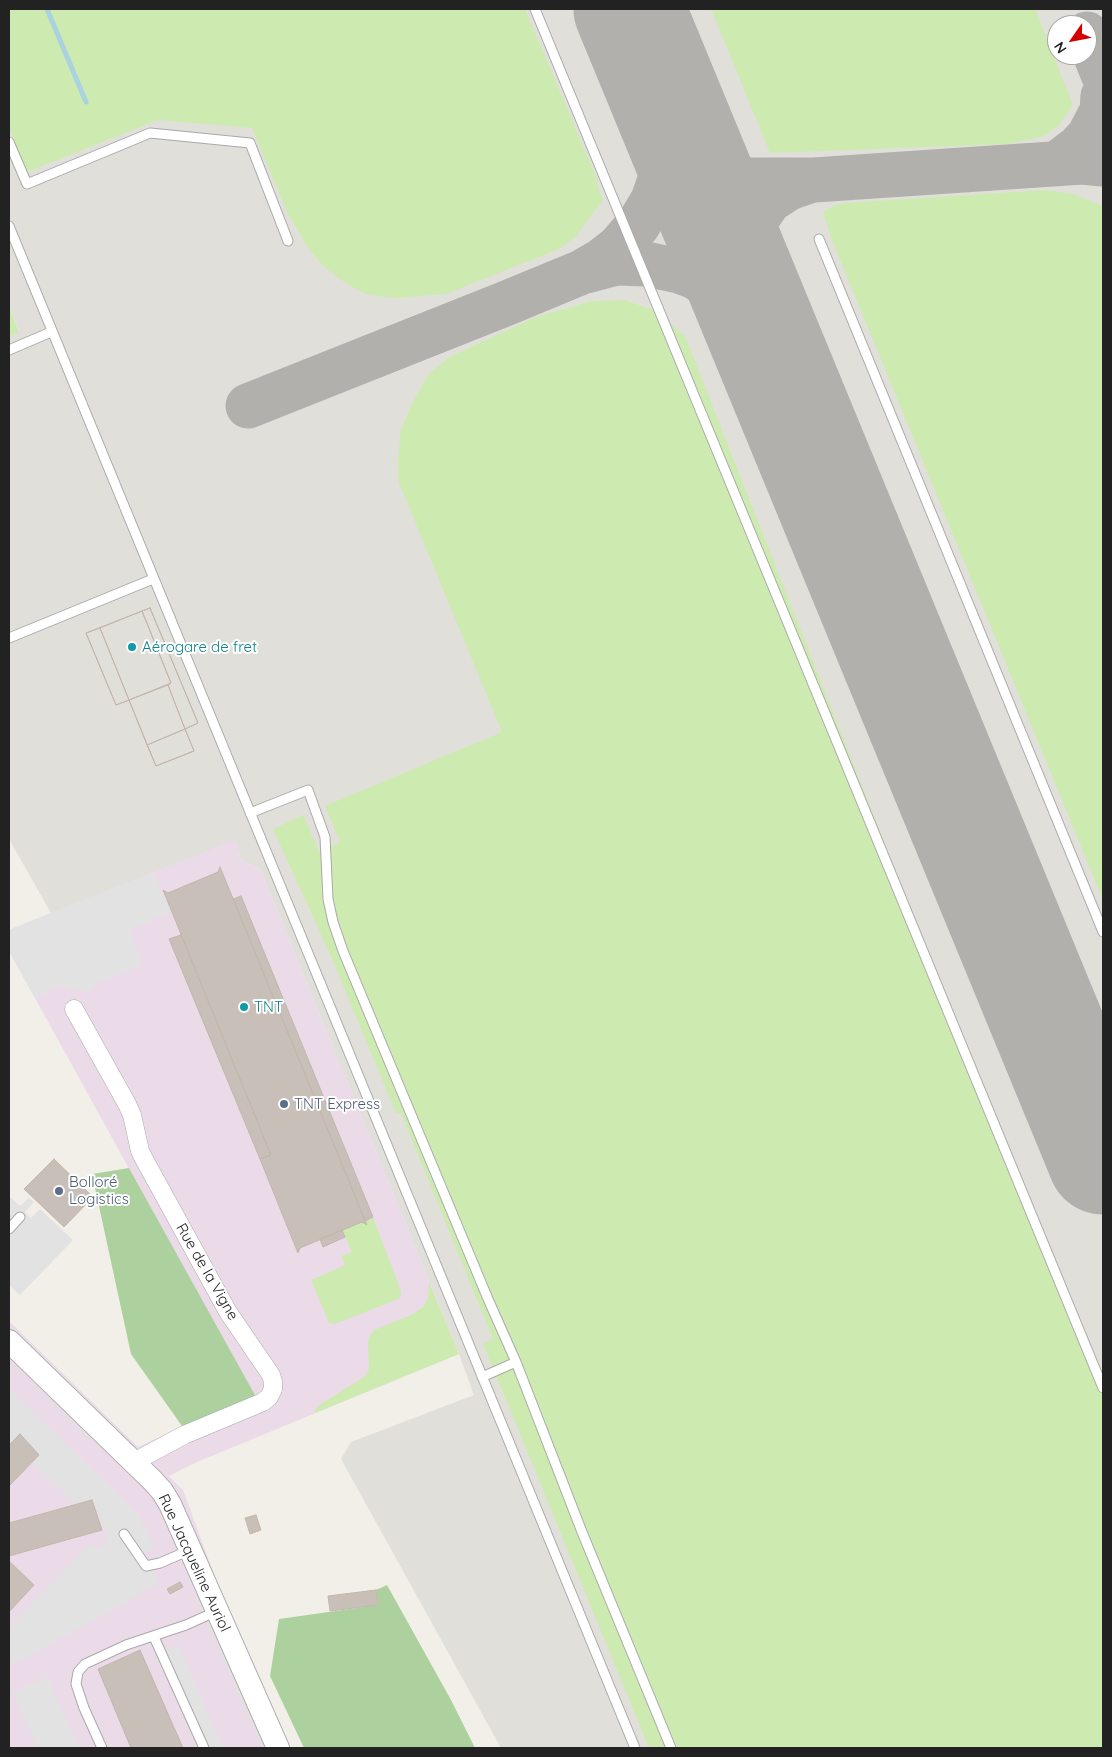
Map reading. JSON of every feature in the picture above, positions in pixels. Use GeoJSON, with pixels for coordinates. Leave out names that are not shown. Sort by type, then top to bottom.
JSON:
{"type":"FeatureCollection","features":[{"type":"Feature","properties":{"kind":"street","name":"Rue de la Vigne"},"geometry":{"type":"LineString","coordinates":[[74,1008],[127,1104],[144,1159],[228,1312],[271,1375],[273,1382],[273,1389],[269,1397],[263,1402],[184,1435],[134,1462]]}},
{"type":"Feature","properties":{"kind":"street","name":"Rue Jacqueline Auriol"},"geometry":{"type":"LineString","coordinates":[[14,1349],[134,1462],[152,1480],[170,1504],[278,1748]]}},
{"type":"Feature","properties":{"kind":"lane"},"geometry":{"type":"LineString","coordinates":[[536,9],[1103,1388]]}},
{"type":"Feature","properties":{"kind":"lane"},"geometry":{"type":"LineString","coordinates":[[9,142],[28,184],[150,133],[250,143],[288,240]]}},
{"type":"Feature","properties":{"kind":"lane"},"geometry":{"type":"LineString","coordinates":[[9,226],[635,1748]]}},
{"type":"Feature","properties":{"kind":"lane"},"geometry":{"type":"LineString","coordinates":[[818,239],[1103,932]]}},
{"type":"Feature","properties":{"kind":"lane"},"geometry":{"type":"LineString","coordinates":[[9,350],[51,332]]}},
{"type":"Feature","properties":{"kind":"lane"},"geometry":{"type":"LineString","coordinates":[[9,638],[153,579]]}},
{"type":"Feature","properties":{"kind":"lane"},"geometry":{"type":"LineString","coordinates":[[250,813],[308,790],[325,837],[328,899],[333,922],[343,951],[516,1362],[582,1532],[670,1748]]}},
{"type":"Feature","properties":{"kind":"lane"},"geometry":{"type":"LineString","coordinates":[[9,1229],[20,1217]]}},
{"type":"Feature","properties":{"kind":"lane"},"geometry":{"type":"LineString","coordinates":[[482,1377],[516,1362]]}},
{"type":"Feature","properties":{"kind":"lane"},"geometry":{"type":"LineString","coordinates":[[124,1534],[146,1566],[160,1563],[190,1550]]}},
{"type":"Feature","properties":{"kind":"lane"},"geometry":{"type":"LineString","coordinates":[[102,1748],[84,1708],[76,1684],[78,1672],[85,1664],[126,1646],[217,1611]]}},
{"type":"Feature","properties":{"kind":"lane"},"geometry":{"type":"LineString","coordinates":[[154,1636],[204,1748]]}},
{"type":"Feature","properties":{"kind":"shaded area"},"geometry":{"type":"Polygon","coordinates":[[[9,9],[1103,9],[1103,1748],[501,1748],[341,1459],[351,1442],[474,1395],[459,1354],[260,869],[241,860],[235,840],[51,913],[9,839],[9,336],[19,331],[9,306],[9,9]]]}},
{"type":"Feature","properties":{"kind":"shaded area"},"geometry":{"type":"Polygon","coordinates":[[[235,839],[241,860],[260,869],[459,1354],[197,1462],[169,1476],[183,1490],[278,1748],[9,1748],[9,1321],[138,1447],[182,1426],[255,1397],[9,951],[9,930],[235,839]]]}},
{"type":"Feature","properties":{"kind":"shaded area"},"geometry":{"type":"Polygon","coordinates":[[[153,872],[171,912],[129,930],[142,964],[94,985],[87,993],[61,985],[35,998],[9,951],[9,930],[153,872]]]}},
{"type":"Feature","properties":{"kind":"shaded area"},"geometry":{"type":"Polygon","coordinates":[[[10,1197],[20,1206],[29,1198],[34,1202],[25,1212],[31,1218],[40,1209],[73,1240],[20,1295],[9,1285],[10,1197]]]}},
{"type":"Feature","properties":{"kind":"shaded area"},"geometry":{"type":"Polygon","coordinates":[[[43,1385],[100,1441],[97,1445],[39,1389],[43,1385]]]}},
{"type":"Feature","properties":{"kind":"shaded area"},"geometry":{"type":"Polygon","coordinates":[[[9,1389],[137,1513],[154,1548],[144,1553],[159,1583],[15,1664],[9,1657],[9,1628],[91,1543],[98,1550],[108,1541],[92,1500],[75,1504],[32,1463],[39,1455],[20,1434],[9,1445],[9,1389]]]}},
{"type":"Feature","properties":{"kind":"shaded area"},"geometry":{"type":"Polygon","coordinates":[[[202,1594],[266,1742],[261,1744],[196,1597],[202,1594]]]}},
{"type":"Feature","properties":{"kind":"shaded area"},"geometry":{"type":"Polygon","coordinates":[[[179,1646],[223,1748],[204,1748],[161,1653],[179,1646]]]}},
{"type":"Feature","properties":{"kind":"shaded area"},"geometry":{"type":"Polygon","coordinates":[[[47,1677],[79,1748],[37,1748],[13,1693],[47,1677]]]}},
{"type":"Feature","properties":{"kind":"green space"},"geometry":{"type":"Polygon","coordinates":[[[9,9],[525,9],[597,179],[598,188],[603,200],[575,237],[559,249],[446,294],[394,298],[365,294],[341,280],[322,265],[308,248],[287,212],[252,128],[158,120],[27,172],[9,127],[9,9]]]}},
{"type":"Feature","properties":{"kind":"green space"},"geometry":{"type":"Polygon","coordinates":[[[711,9],[1035,9],[1047,39],[1047,65],[1057,65],[1073,105],[1059,125],[1050,132],[1038,138],[1008,144],[770,153],[711,9]]]}},
{"type":"Feature","properties":{"kind":"green space"},"geometry":{"type":"Polygon","coordinates":[[[1045,190],[1073,194],[1103,206],[1103,900],[832,240],[823,212],[836,205],[845,203],[1045,190]]]}},
{"type":"Feature","properties":{"kind":"green space"},"geometry":{"type":"Polygon","coordinates":[[[625,300],[655,311],[685,336],[1103,1398],[1103,1748],[649,1748],[483,1344],[493,1339],[401,1113],[396,1113],[333,961],[273,829],[303,815],[319,852],[340,842],[325,806],[502,732],[399,483],[398,458],[401,430],[412,403],[429,374],[451,356],[536,317],[592,301],[625,300]]]}},
{"type":"Feature","properties":{"kind":"green space"},"geometry":{"type":"Polygon","coordinates":[[[9,306],[19,332],[9,336],[9,306]]]}},
{"type":"Feature","properties":{"kind":"green space"},"geometry":{"type":"Polygon","coordinates":[[[129,1168],[256,1397],[182,1426],[131,1354],[92,1174],[129,1168]]]}},
{"type":"Feature","properties":{"kind":"green space"},"geometry":{"type":"Polygon","coordinates":[[[373,1217],[401,1291],[401,1296],[398,1299],[335,1324],[329,1323],[311,1280],[345,1265],[341,1256],[352,1252],[342,1230],[362,1222],[367,1225],[365,1221],[373,1217]]]}},
{"type":"Feature","properties":{"kind":"green space"},"geometry":{"type":"Polygon","coordinates":[[[429,1282],[459,1354],[315,1413],[315,1409],[321,1404],[364,1377],[369,1369],[368,1341],[371,1334],[374,1330],[411,1315],[423,1307],[428,1299],[429,1282]]]}},
{"type":"Feature","properties":{"kind":"green space"},"geometry":{"type":"Polygon","coordinates":[[[387,1585],[451,1700],[475,1748],[304,1748],[270,1676],[279,1619],[378,1605],[376,1590],[387,1585]]]}},
{"type":"Feature","properties":{"kind":"building"},"geometry":{"type":"Polygon","coordinates":[[[150,608],[198,723],[185,729],[194,751],[156,766],[129,700],[116,705],[86,633],[150,608]]]}},
{"type":"Feature","properties":{"kind":"building"},"geometry":{"type":"Polygon","coordinates":[[[150,608],[198,723],[185,729],[168,685],[171,683],[142,611],[150,608]]]}},
{"type":"Feature","properties":{"kind":"building","name":"Aérogare de fret"},"geometry":{"type":"Polygon","coordinates":[[[142,611],[171,683],[129,700],[100,628],[142,611]]]}},
{"type":"Feature","properties":{"kind":"building"},"geometry":{"type":"Polygon","coordinates":[[[100,628],[129,700],[116,705],[86,633],[100,628]]]}},
{"type":"Feature","properties":{"kind":"building"},"geometry":{"type":"Polygon","coordinates":[[[168,685],[185,729],[147,745],[129,700],[168,685]]]}},
{"type":"Feature","properties":{"kind":"building"},"geometry":{"type":"Polygon","coordinates":[[[185,729],[194,751],[156,766],[147,745],[185,729]]]}},
{"type":"Feature","properties":{"kind":"building","name":"TNT"},"geometry":{"type":"Polygon","coordinates":[[[220,867],[367,1225],[362,1222],[300,1248],[298,1253],[260,1159],[271,1155],[163,890],[168,893],[218,872],[220,867]]]}},
{"type":"Feature","properties":{"kind":"building"},"geometry":{"type":"Polygon","coordinates":[[[241,896],[373,1217],[365,1221],[233,899],[241,896]]]}},
{"type":"Feature","properties":{"kind":"building"},"geometry":{"type":"Polygon","coordinates":[[[181,935],[271,1155],[260,1159],[169,939],[181,935]]]}},
{"type":"Feature","properties":{"kind":"building"},"geometry":{"type":"Polygon","coordinates":[[[54,1159],[93,1197],[64,1227],[24,1189],[54,1159]]]}},
{"type":"Feature","properties":{"kind":"building"},"geometry":{"type":"Polygon","coordinates":[[[342,1230],[345,1237],[323,1247],[320,1239],[342,1230]]]}},
{"type":"Feature","properties":{"kind":"building"},"geometry":{"type":"Polygon","coordinates":[[[20,1434],[39,1455],[9,1486],[9,1445],[20,1434]]]}},
{"type":"Feature","properties":{"kind":"building"},"geometry":{"type":"Polygon","coordinates":[[[92,1500],[102,1530],[9,1556],[9,1523],[92,1500]]]}},
{"type":"Feature","properties":{"kind":"building"},"geometry":{"type":"Polygon","coordinates":[[[256,1515],[261,1530],[250,1534],[245,1518],[256,1515]]]}},
{"type":"Feature","properties":{"kind":"building"},"geometry":{"type":"Polygon","coordinates":[[[9,1561],[34,1585],[9,1612],[9,1561]]]}},
{"type":"Feature","properties":{"kind":"building"},"geometry":{"type":"Polygon","coordinates":[[[180,1582],[183,1587],[170,1594],[167,1589],[180,1582]]]}},
{"type":"Feature","properties":{"kind":"building"},"geometry":{"type":"Polygon","coordinates":[[[376,1590],[378,1605],[330,1611],[328,1596],[376,1590]]]}},
{"type":"Feature","properties":{"kind":"building"},"geometry":{"type":"Polygon","coordinates":[[[140,1650],[183,1748],[131,1748],[98,1669],[140,1650]]]}},
{"type":"Feature","properties":{"kind":"waterway"},"geometry":{"type":"LineString","coordinates":[[47,9],[86,102]]}},
{"type":"Feature","properties":{"kind":"taxiway"},"geometry":{"type":"LineString","coordinates":[[1097,59],[1103,74]]}},
{"type":"Feature","properties":{"kind":"taxiway"},"geometry":{"type":"LineString","coordinates":[[248,406],[582,272],[601,261],[619,247],[638,225],[653,200],[660,180],[667,141],[659,76]]}},
{"type":"Feature","properties":{"kind":"taxiway"},"geometry":{"type":"LineString","coordinates":[[1058,163],[1079,147],[1089,136],[1102,111],[1103,96]]}},
{"type":"Feature","properties":{"kind":"taxiway"},"geometry":{"type":"LineString","coordinates":[[668,97],[682,131],[692,146],[711,166],[747,180],[814,180],[1082,162],[1103,164]]}},
{"type":"Feature","properties":{"kind":"taxiway"},"geometry":{"type":"LineString","coordinates":[[765,331],[745,274],[743,263],[745,249],[754,223],[769,201],[789,188],[812,180]]}},
{"type":"Feature","properties":{"kind":"taxiway"},"geometry":{"type":"LineString","coordinates":[[586,271],[616,263],[646,264],[679,271],[695,277],[721,294],[741,311],[757,332],[808,440]]}},
{"type":"Feature","properties":{"kind":"runway"},"geometry":{"type":"LineString","coordinates":[[629,9],[1103,1159]]}},
{"type":"Feature","properties":{"kind":"place","name":"Aérogare de fret"},"geometry":{"type":"Point","coordinates":[132,647]}},
{"type":"Feature","properties":{"kind":"place","name":"TNT"},"geometry":{"type":"Point","coordinates":[244,1007]}},
{"type":"Feature","properties":{"kind":"place","name":"TNT Express"},"geometry":{"type":"Point","coordinates":[284,1104]}},
{"type":"Feature","properties":{"kind":"place","name":"Bolloré Logistics"},"geometry":{"type":"Point","coordinates":[59,1191]}}]}
